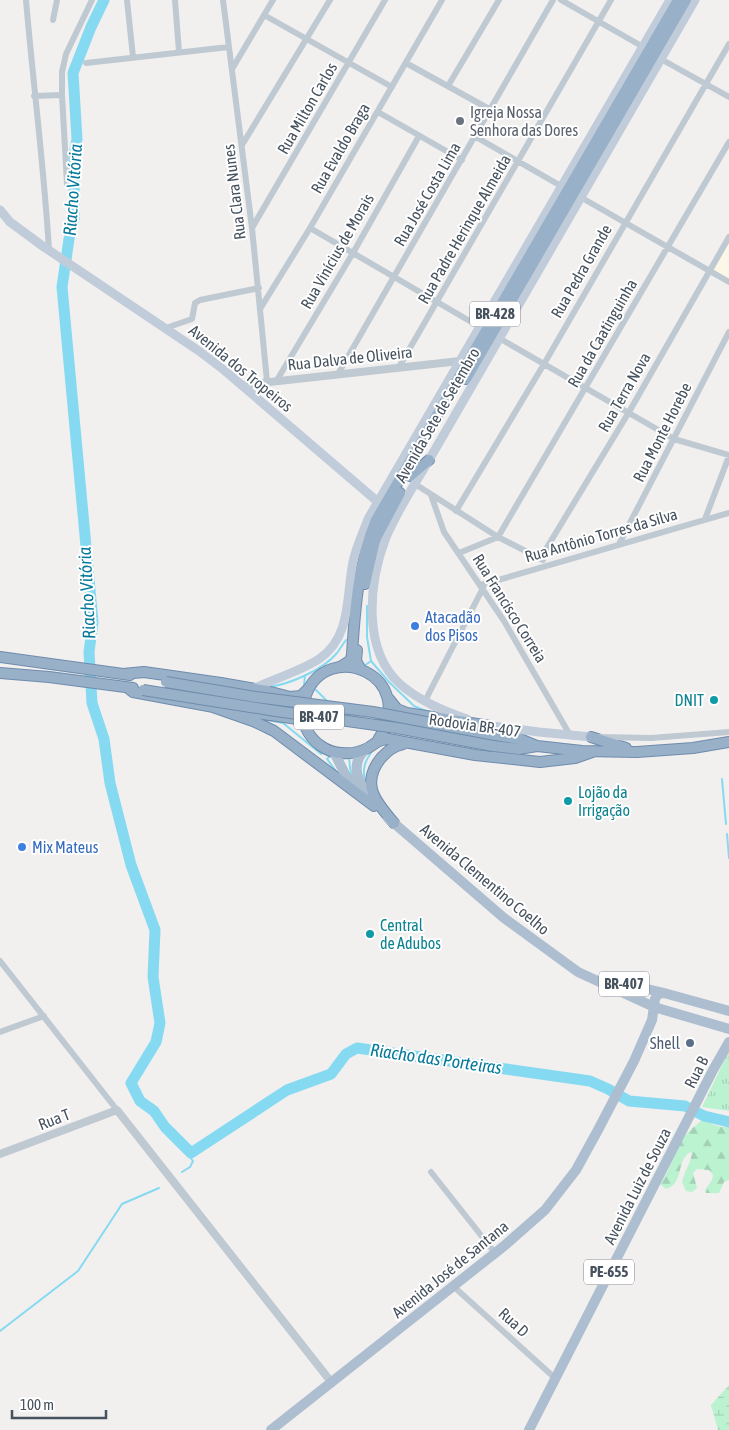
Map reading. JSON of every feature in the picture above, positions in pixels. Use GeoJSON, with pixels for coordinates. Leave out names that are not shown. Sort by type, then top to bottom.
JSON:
{"type":"FeatureCollection","features":[{"type":"Feature","properties":{"kind":"highway","name":"Avenida Sete de Setembro"},"geometry":{"type":"LineString","coordinates":[[360,668],[356,660],[364,586],[375,540],[382,525],[412,480],[652,53],[675,2]]}},
{"type":"Feature","properties":{"kind":"highway","name":"Avenida Sete de Setembro"},"geometry":{"type":"LineString","coordinates":[[340,668],[350,660],[352,654],[358,585],[365,551],[376,520],[450,386],[652,53]]}},
{"type":"Feature","properties":{"kind":"highway"},"geometry":{"type":"LineString","coordinates":[[412,480],[428,460]]}},
{"type":"Feature","properties":{"kind":"highway"},"geometry":{"type":"LineString","coordinates":[[362,534],[365,551]]}},
{"type":"Feature","properties":{"kind":"highway","name":"Rodovia BR-407"},"geometry":{"type":"LineString","coordinates":[[0,657],[119,673],[256,697],[373,712],[493,731],[537,746]]}},
{"type":"Feature","properties":{"kind":"highway"},"geometry":{"type":"LineString","coordinates":[[345,666],[360,668],[373,675],[383,686],[389,700],[390,714],[386,728],[378,740],[367,748],[354,753],[334,752],[315,741],[307,730],[303,716],[303,702],[308,688],[318,677],[330,669],[345,666]]}},
{"type":"Feature","properties":{"kind":"highway","name":"BR-407"},"geometry":{"type":"LineString","coordinates":[[119,673],[144,672],[253,689],[290,697],[300,696],[308,688]]}},
{"type":"Feature","properties":{"kind":"highway","name":"Rodovia BR-407"},"geometry":{"type":"LineString","coordinates":[[0,673],[144,690],[276,712],[397,728],[493,746],[519,749],[537,746]]}},
{"type":"Feature","properties":{"kind":"highway","name":"BR-407"},"geometry":{"type":"LineString","coordinates":[[128,688],[133,692],[213,707],[298,719],[305,724]]}},
{"type":"Feature","properties":{"kind":"highway","name":"BR-407"},"geometry":{"type":"LineString","coordinates":[[389,700],[397,709],[407,713],[493,731]]}},
{"type":"Feature","properties":{"kind":"highway"},"geometry":{"type":"LineString","coordinates":[[213,707],[253,721],[274,731],[374,806]]}},
{"type":"Feature","properties":{"kind":"highway"},"geometry":{"type":"LineString","coordinates":[[591,737],[637,752]]}},
{"type":"Feature","properties":{"kind":"highway","name":"BR-407"},"geometry":{"type":"LineString","coordinates":[[378,740],[388,739],[500,759],[540,762],[575,758],[595,751]]}},
{"type":"Feature","properties":{"kind":"highway","name":"BR-407"},"geometry":{"type":"LineString","coordinates":[[537,746],[595,751],[637,752],[686,749],[729,742]]}},
{"type":"Feature","properties":{"kind":"highway"},"geometry":{"type":"LineString","coordinates":[[394,823],[375,799],[372,791],[372,774],[375,766],[393,747],[410,743]]}},
{"type":"Feature","properties":{"kind":"main road","name":"Avenida Sete de Setembro"},"geometry":{"type":"LineString","coordinates":[[253,689],[273,679],[291,674],[320,658],[330,650],[339,637],[345,624],[353,561],[368,519],[450,386],[460,361],[561,186],[652,53],[696,0]]}},
{"type":"Feature","properties":{"kind":"main road","name":"Avenida Sete de Setembro"},"geometry":{"type":"LineString","coordinates":[[428,460],[582,198],[652,53]]}},
{"type":"Feature","properties":{"kind":"main road","name":"Avenida dos Tropeiros"},"geometry":{"type":"LineString","coordinates":[[1,214],[53,253],[199,351],[243,385],[378,502]]}},
{"type":"Feature","properties":{"kind":"main road","name":"Avenida Sete de Setembro"},"geometry":{"type":"LineString","coordinates":[[412,480],[390,528],[376,569],[371,608],[376,642],[391,674],[399,684],[425,701],[493,731],[591,737]]}},
{"type":"Feature","properties":{"kind":"main road","name":"Avenida Clementino Coelho"},"geometry":{"type":"LineString","coordinates":[[367,748],[360,754],[357,761],[359,781],[376,806],[394,823]]}},
{"type":"Feature","properties":{"kind":"main road","name":"Avenida Clementino Coelho"},"geometry":{"type":"LineString","coordinates":[[334,752],[351,783],[374,806],[504,918],[584,975],[654,1007],[727,1028]]}},
{"type":"Feature","properties":{"kind":"main road","name":"Avenida Clementino Coelho"},"geometry":{"type":"LineString","coordinates":[[584,975],[664,993],[729,1012]]}},
{"type":"Feature","properties":{"kind":"main road","name":"Avenida José de Santana"},"geometry":{"type":"LineString","coordinates":[[271,1430],[495,1253],[545,1210],[576,1170],[652,1020],[656,996],[664,993]]}},
{"type":"Feature","properties":{"kind":"main road","name":"Rua B"},"geometry":{"type":"LineString","coordinates":[[690,1115],[729,1042]]}},
{"type":"Feature","properties":{"kind":"main road","name":"Avenida Luiz de Souza"},"geometry":{"type":"LineString","coordinates":[[530,1430],[690,1115]]}},
{"type":"Feature","properties":{"kind":"street"},"geometry":{"type":"LineString","coordinates":[[26,0],[34,96],[53,253]]}},
{"type":"Feature","properties":{"kind":"street"},"geometry":{"type":"LineString","coordinates":[[53,20],[57,0]]}},
{"type":"Feature","properties":{"kind":"street"},"geometry":{"type":"LineString","coordinates":[[67,184],[62,72],[66,54],[92,0]]}},
{"type":"Feature","properties":{"kind":"street"},"geometry":{"type":"LineString","coordinates":[[127,0],[133,58]]}},
{"type":"Feature","properties":{"kind":"street"},"geometry":{"type":"LineString","coordinates":[[174,0],[180,52]]}},
{"type":"Feature","properties":{"kind":"street","name":"Rua Clara Nunes"},"geometry":{"type":"LineString","coordinates":[[223,0],[259,288],[267,381]]}},
{"type":"Feature","properties":{"kind":"street"},"geometry":{"type":"LineString","coordinates":[[232,69],[273,0]]}},
{"type":"Feature","properties":{"kind":"street"},"geometry":{"type":"LineString","coordinates":[[242,145],[330,0]]}},
{"type":"Feature","properties":{"kind":"street","name":"Rua Milton Carlos"},"geometry":{"type":"LineString","coordinates":[[252,228],[385,0]]}},
{"type":"Feature","properties":{"kind":"street","name":"Rua Evaldo Braga"},"geometry":{"type":"LineString","coordinates":[[260,309],[310,228],[442,0]]}},
{"type":"Feature","properties":{"kind":"street"},"geometry":{"type":"LineString","coordinates":[[448,86],[499,0]]}},
{"type":"Feature","properties":{"kind":"street","name":"Rua José Costa Lima"},"geometry":{"type":"LineString","coordinates":[[338,374],[554,0]]}},
{"type":"Feature","properties":{"kind":"street"},"geometry":{"type":"LineString","coordinates":[[561,0],[729,97]]}},
{"type":"Feature","properties":{"kind":"street","name":"Rua Padre Herinque Almeida"},"geometry":{"type":"LineString","coordinates":[[399,367],[612,0]]}},
{"type":"Feature","properties":{"kind":"street"},"geometry":{"type":"LineString","coordinates":[[264,15],[392,87]]}},
{"type":"Feature","properties":{"kind":"street","name":"Rua Pedra Grande"},"geometry":{"type":"LineString","coordinates":[[456,512],[729,44]]}},
{"type":"Feature","properties":{"kind":"street"},"geometry":{"type":"LineString","coordinates":[[86,63],[229,47]]}},
{"type":"Feature","properties":{"kind":"street"},"geometry":{"type":"LineString","coordinates":[[406,63],[491,110]]}},
{"type":"Feature","properties":{"kind":"street"},"geometry":{"type":"LineString","coordinates":[[34,96],[62,95]]}},
{"type":"Feature","properties":{"kind":"street"},"geometry":{"type":"LineString","coordinates":[[378,112],[462,160]]}},
{"type":"Feature","properties":{"kind":"street","name":"Rua Vinícius de Morais"},"geometry":{"type":"LineString","coordinates":[[277,380],[353,253],[419,136]]}},
{"type":"Feature","properties":{"kind":"street"},"geometry":{"type":"LineString","coordinates":[[476,137],[561,186]]}},
{"type":"Feature","properties":{"kind":"street","name":"Rua da Caatinguinha"},"geometry":{"type":"LineString","coordinates":[[498,537],[729,142]]}},
{"type":"Feature","properties":{"kind":"street"},"geometry":{"type":"LineString","coordinates":[[582,198],[729,282]]}},
{"type":"Feature","properties":{"kind":"street"},"geometry":{"type":"LineString","coordinates":[[310,228],[480,327]]}},
{"type":"Feature","properties":{"kind":"street","name":"Rua Terra Nova"},"geometry":{"type":"LineString","coordinates":[[540,559],[629,412],[729,237]]}},
{"type":"Feature","properties":{"kind":"street"},"geometry":{"type":"LineString","coordinates":[[166,328],[190,321],[194,317],[195,304],[200,300],[259,288]]}},
{"type":"Feature","properties":{"kind":"street","name":"Rua Monte Horebe"},"geometry":{"type":"LineString","coordinates":[[619,544],[729,332]]}},
{"type":"Feature","properties":{"kind":"street"},"geometry":{"type":"LineString","coordinates":[[499,338],[674,439],[729,455],[705,519]]}},
{"type":"Feature","properties":{"kind":"street","name":"Rua Dalva de Oliveira"},"geometry":{"type":"LineString","coordinates":[[243,385],[460,361]]}},
{"type":"Feature","properties":{"kind":"street"},"geometry":{"type":"LineString","coordinates":[[412,480],[430,495],[456,512],[498,537],[551,564]]}},
{"type":"Feature","properties":{"kind":"street","name":"Rua Francisco Correia"},"geometry":{"type":"LineString","coordinates":[[430,495],[440,524],[482,587],[570,735]]}},
{"type":"Feature","properties":{"kind":"street","name":"Rua Antônio Torres da Silva"},"geometry":{"type":"LineString","coordinates":[[482,587],[551,564],[729,513]]}},
{"type":"Feature","properties":{"kind":"street"},"geometry":{"type":"LineString","coordinates":[[459,553],[498,537]]}},
{"type":"Feature","properties":{"kind":"street"},"geometry":{"type":"LineString","coordinates":[[425,701],[482,587]]}},
{"type":"Feature","properties":{"kind":"street"},"geometry":{"type":"LineString","coordinates":[[591,737],[651,738],[729,732]]}},
{"type":"Feature","properties":{"kind":"street"},"geometry":{"type":"LineString","coordinates":[[0,961],[332,1383]]}},
{"type":"Feature","properties":{"kind":"street"},"geometry":{"type":"LineString","coordinates":[[0,1032],[44,1016]]}},
{"type":"Feature","properties":{"kind":"street","name":"Rua T"},"geometry":{"type":"LineString","coordinates":[[0,1154],[117,1110]]}},
{"type":"Feature","properties":{"kind":"street"},"geometry":{"type":"LineString","coordinates":[[431,1172],[495,1253]]}},
{"type":"Feature","properties":{"kind":"street","name":"Rua D"},"geometry":{"type":"LineString","coordinates":[[453,1286],[556,1379]]}},
{"type":"Feature","properties":{"kind":"shaded area"},"geometry":{"type":"Polygon","coordinates":[[[729,237],[729,282],[709,271],[729,237]]]}},
{"type":"Feature","properties":{"kind":"green space"},"geometry":{"type":"Polygon","coordinates":[[[729,1052],[729,1111],[702,1107],[727,1055],[729,1052]]]}},
{"type":"Feature","properties":{"kind":"green space"},"geometry":{"type":"Polygon","coordinates":[[[701,1121],[720,1127],[729,1127],[729,1180],[724,1182],[719,1193],[706,1193],[705,1190],[713,1175],[709,1170],[697,1169],[693,1173],[697,1188],[692,1192],[686,1191],[682,1182],[691,1157],[692,1153],[690,1152],[683,1161],[675,1182],[666,1189],[660,1184],[680,1143],[701,1121]]]}},
{"type":"Feature","properties":{"kind":"green space"},"geometry":{"type":"Polygon","coordinates":[[[729,1385],[729,1430],[718,1430],[711,1405],[729,1385]]]}},
{"type":"Feature","properties":{"kind":"waterway","name":"Riacho Vitória"},"geometry":{"type":"LineString","coordinates":[[104,0],[73,73],[77,139],[74,155],[74,219],[62,287],[93,622],[89,652],[92,703],[104,739],[110,783],[131,865],[155,930],[153,977],[160,1023],[156,1042],[131,1083],[140,1101],[154,1111],[165,1127],[191,1153],[287,1090],[331,1074],[346,1054],[357,1048],[590,1081],[629,1101],[685,1106],[704,1116],[729,1122]]}},
{"type":"Feature","properties":{"kind":"waterway"},"geometry":{"type":"LineString","coordinates":[[367,606],[367,637],[371,661],[414,706],[426,711]]}},
{"type":"Feature","properties":{"kind":"waterway"},"geometry":{"type":"LineString","coordinates":[[269,687],[287,683],[315,670],[331,659],[346,640]]}},
{"type":"Feature","properties":{"kind":"waterway"},"geometry":{"type":"LineString","coordinates":[[364,666],[371,661]]}},
{"type":"Feature","properties":{"kind":"waterway"},"geometry":{"type":"LineString","coordinates":[[304,686],[305,675]]}},
{"type":"Feature","properties":{"kind":"waterway"},"geometry":{"type":"LineString","coordinates":[[316,690],[329,703]]}},
{"type":"Feature","properties":{"kind":"waterway"},"geometry":{"type":"LineString","coordinates":[[310,711],[321,710]]}},
{"type":"Feature","properties":{"kind":"waterway"},"geometry":{"type":"LineString","coordinates":[[262,719],[283,723],[321,754]]}},
{"type":"Feature","properties":{"kind":"waterway"},"geometry":{"type":"LineString","coordinates":[[365,781],[365,765],[372,751]]}},
{"type":"Feature","properties":{"kind":"waterway"},"geometry":{"type":"LineString","coordinates":[[331,755],[327,759],[336,771]]}},
{"type":"Feature","properties":{"kind":"waterway"},"geometry":{"type":"LineString","coordinates":[[349,756],[352,776]]}},
{"type":"Feature","properties":{"kind":"waterway"},"geometry":{"type":"LineString","coordinates":[[722,779],[726,824]]}},
{"type":"Feature","properties":{"kind":"waterway"},"geometry":{"type":"LineString","coordinates":[[727,834],[729,858]]}},
{"type":"Feature","properties":{"kind":"waterway","name":"Riacho das Porteiras"},"geometry":{"type":"LineString","coordinates":[[182,1172],[190,1167],[193,1161],[189,1156],[191,1153]]}},
{"type":"Feature","properties":{"kind":"waterway"},"geometry":{"type":"LineString","coordinates":[[0,1331],[78,1271],[122,1204],[159,1188]]}},
{"type":"Feature","properties":{"kind":"place","name":"Igreja Nossa Senhora das Dores"},"geometry":{"type":"Point","coordinates":[460,121]}},
{"type":"Feature","properties":{"kind":"place","name":"Atacadão dos Pisos"},"geometry":{"type":"Point","coordinates":[415,626]}},
{"type":"Feature","properties":{"kind":"place","name":"DNIT"},"geometry":{"type":"Point","coordinates":[714,700]}},
{"type":"Feature","properties":{"kind":"place","name":"Lojão da Irrigação"},"geometry":{"type":"Point","coordinates":[568,801]}},
{"type":"Feature","properties":{"kind":"place","name":"Mix Mateus"},"geometry":{"type":"Point","coordinates":[22,847]}},
{"type":"Feature","properties":{"kind":"place","name":"Central de Adubos"},"geometry":{"type":"Point","coordinates":[370,934]}},
{"type":"Feature","properties":{"kind":"place","name":"Shell"},"geometry":{"type":"Point","coordinates":[690,1043]}}]}
